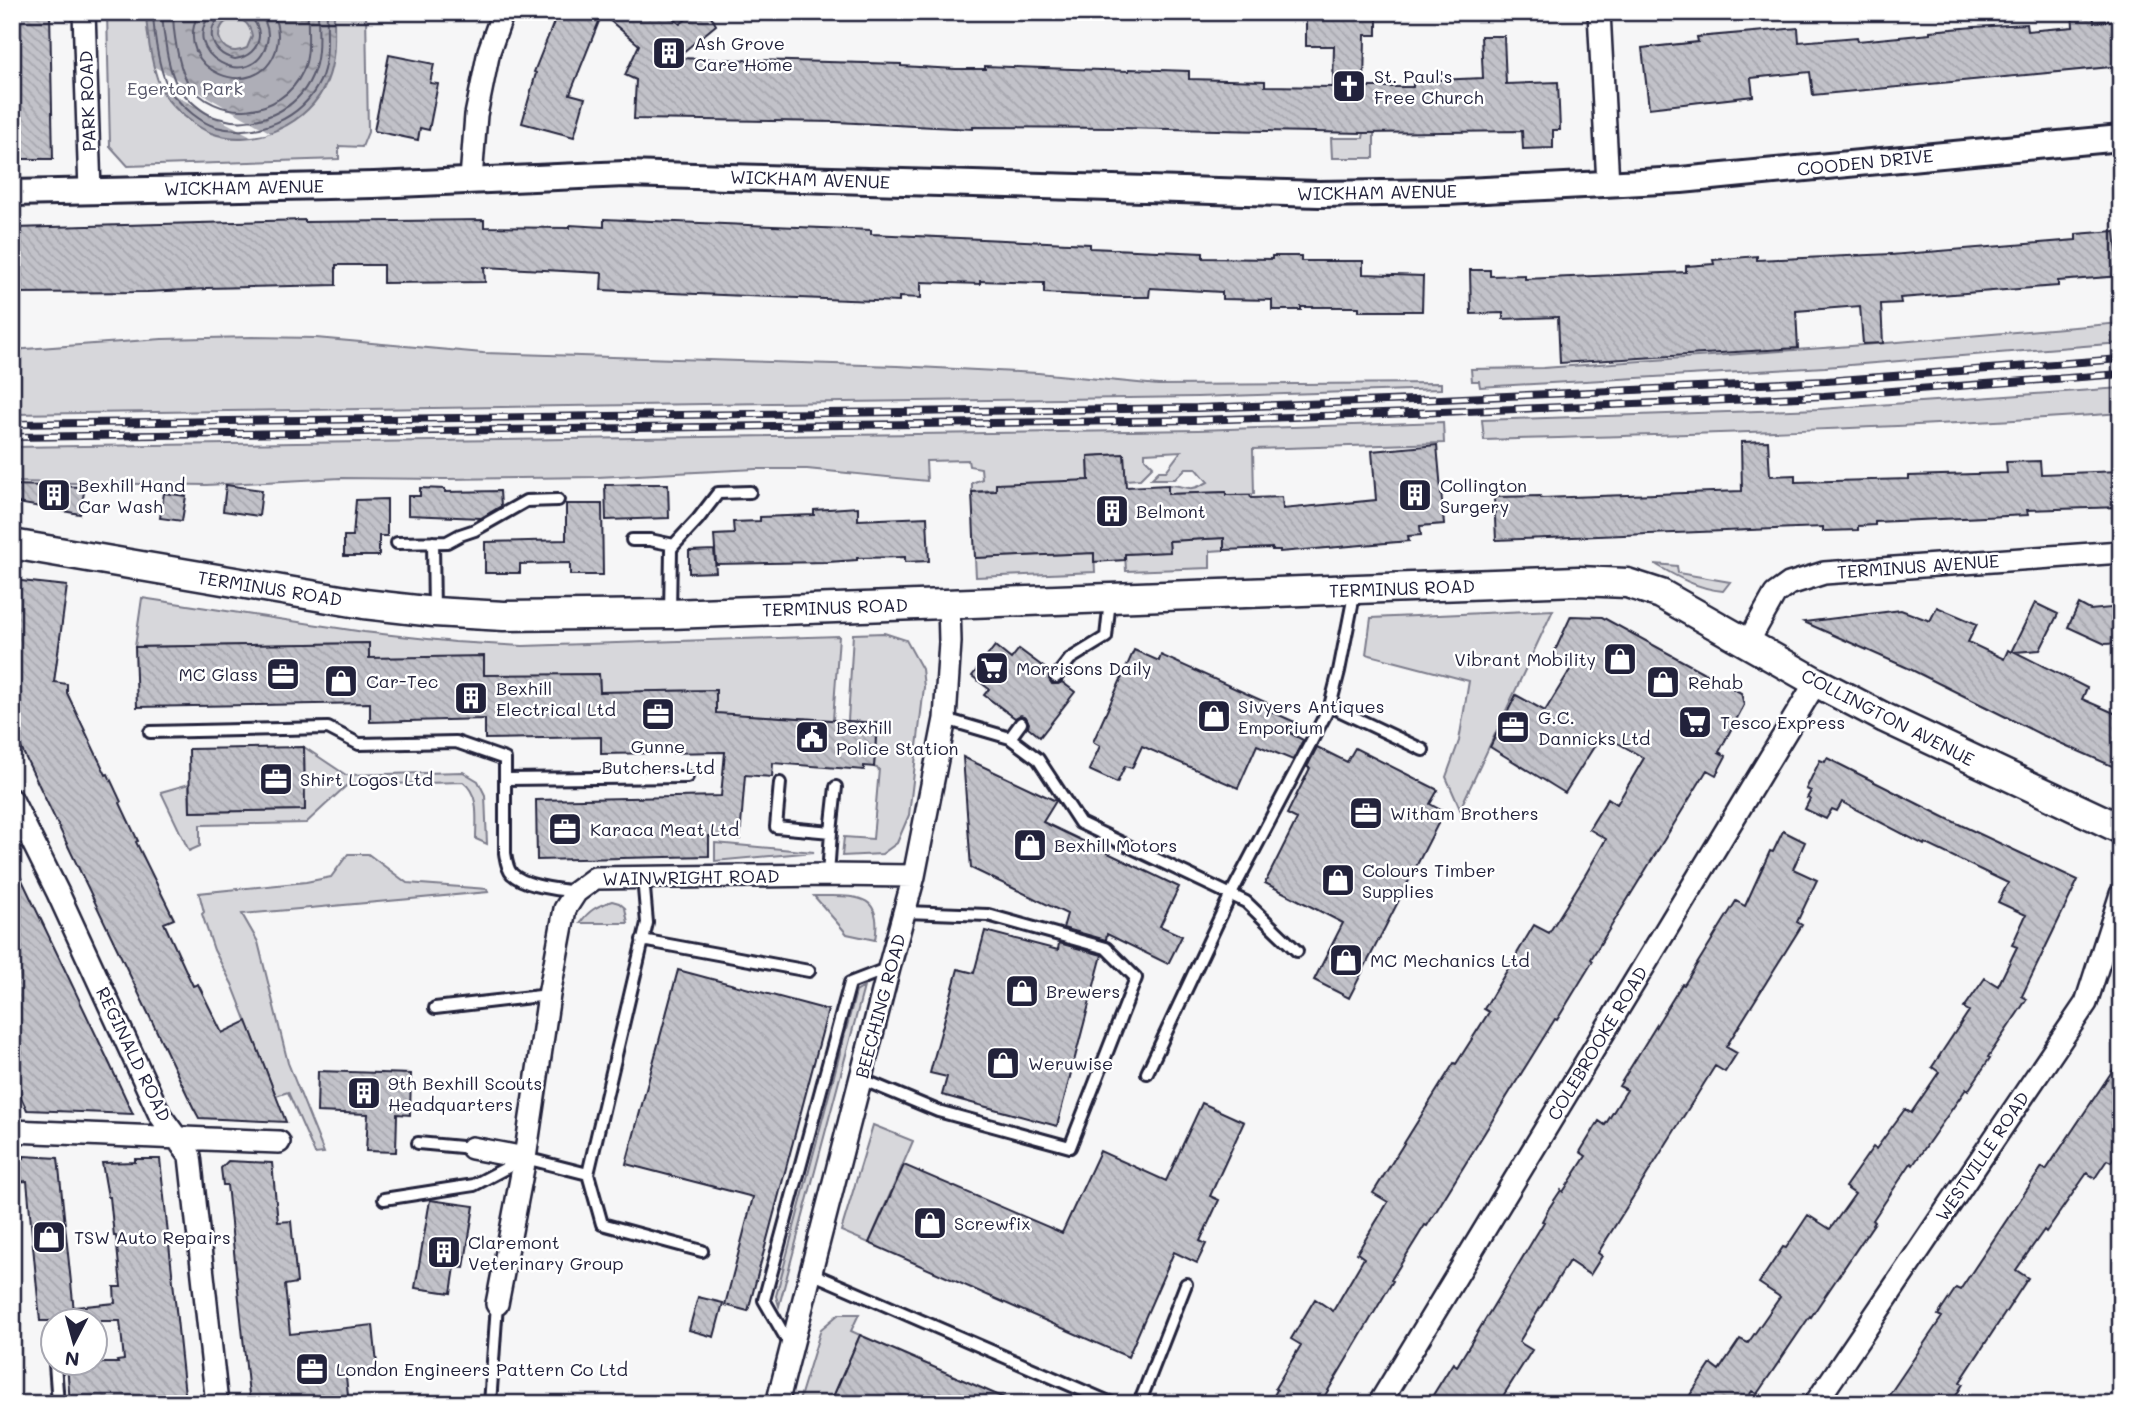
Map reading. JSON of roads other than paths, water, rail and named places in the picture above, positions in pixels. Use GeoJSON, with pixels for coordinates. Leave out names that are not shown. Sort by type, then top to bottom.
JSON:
{"type":"FeatureCollection","features":[{"type":"Feature","properties":{"kind":"main road","name":"TERMINUS ROAD"},"geometry":{"type":"LineString","coordinates":[[12,544],[291,592],[434,612],[504,616],[670,614],[1577,581],[1627,583],[1661,594]]}},
{"type":"Feature","properties":{"kind":"main road","name":"COLLINGTON AVENUE"},"geometry":{"type":"LineString","coordinates":[[1661,594],[1885,718],[2121,829]]}},
{"type":"Feature","properties":{"kind":"street","name":"PARK ROAD"},"geometry":{"type":"LineString","coordinates":[[85,12],[90,191]]}},
{"type":"Feature","properties":{"kind":"street"},"geometry":{"type":"LineString","coordinates":[[471,179],[481,89],[489,51],[503,12]]}},
{"type":"Feature","properties":{"kind":"street"},"geometry":{"type":"LineString","coordinates":[[1599,12],[1608,184]]}},
{"type":"Feature","properties":{"kind":"street","name":"COODEN DRIVE"},"geometry":{"type":"LineString","coordinates":[[1608,184],[1681,180],[2121,138]]}},
{"type":"Feature","properties":{"kind":"street","name":"WICKHAM AVENUE"},"geometry":{"type":"LineString","coordinates":[[12,193],[374,184],[625,174],[1319,194],[1446,192],[1608,184]]}},
{"type":"Feature","properties":{"kind":"street","name":"TERMINUS AVENUE"},"geometry":{"type":"LineString","coordinates":[[1748,642],[1774,594],[1789,584],[1824,573],[2121,552]]}},
{"type":"Feature","properties":{"kind":"street","name":"BEECHING ROAD"},"geometry":{"type":"LineString","coordinates":[[777,1404],[914,876],[945,719],[950,642],[949,603]]}},
{"type":"Feature","properties":{"kind":"street","name":"COLEBROOKE ROAD"},"geometry":{"type":"LineString","coordinates":[[1379,1404],[1816,682]]}},
{"type":"Feature","properties":{"kind":"street","name":"REGINALD ROAD"},"geometry":{"type":"LineString","coordinates":[[12,800],[160,1115],[190,1156],[217,1404]]}},
{"type":"Feature","properties":{"kind":"street","name":"WAINWRIGHT ROAD"},"geometry":{"type":"LineString","coordinates":[[576,892],[595,878],[914,876]]}},
{"type":"Feature","properties":{"kind":"street"},"geometry":{"type":"LineString","coordinates":[[497,1304],[525,1158],[549,995],[565,909],[576,892]]}},
{"type":"Feature","properties":{"kind":"street","name":"WESTVILLE ROAD"},"geometry":{"type":"LineString","coordinates":[[1815,1404],[2086,1003],[2121,894]]}},
{"type":"Feature","properties":{"kind":"street"},"geometry":{"type":"LineString","coordinates":[[12,1131],[279,1142]]}},
{"type":"Feature","properties":{"kind":"street"},"geometry":{"type":"LineString","coordinates":[[472,1148],[525,1158]]}},
{"type":"Feature","properties":{"kind":"lane"},"geometry":{"type":"LineString","coordinates":[[670,614],[671,549],[718,493],[750,492]]}},
{"type":"Feature","properties":{"kind":"lane"},"geometry":{"type":"LineString","coordinates":[[397,543],[447,542],[460,534],[475,530],[526,501],[558,500]]}},
{"type":"Feature","properties":{"kind":"lane"},"geometry":{"type":"LineString","coordinates":[[632,540],[650,540],[674,545]]}},
{"type":"Feature","properties":{"kind":"lane"},"geometry":{"type":"LineString","coordinates":[[433,542],[434,612]]}},
{"type":"Feature","properties":{"kind":"lane"},"geometry":{"type":"LineString","coordinates":[[1147,1073],[1230,895],[1330,706],[1355,590]]}},
{"type":"Feature","properties":{"kind":"lane"},"geometry":{"type":"LineString","coordinates":[[1056,677],[1070,659],[1106,637],[1111,597]]}},
{"type":"Feature","properties":{"kind":"lane"},"geometry":{"type":"LineString","coordinates":[[1330,706],[1423,750]]}},
{"type":"Feature","properties":{"kind":"lane"},"geometry":{"type":"LineString","coordinates":[[945,719],[1010,738],[1038,759],[1080,823],[1246,902],[1297,951]]}},
{"type":"Feature","properties":{"kind":"lane"},"geometry":{"type":"LineString","coordinates":[[1010,738],[1021,723]]}},
{"type":"Feature","properties":{"kind":"lane"},"geometry":{"type":"LineString","coordinates":[[150,732],[328,728],[359,744],[456,742],[505,759],[505,853],[511,873],[531,884],[576,892]]}},
{"type":"Feature","properties":{"kind":"lane"},"geometry":{"type":"LineString","coordinates":[[506,779],[687,777]]}},
{"type":"Feature","properties":{"kind":"lane"},"geometry":{"type":"LineString","coordinates":[[780,783],[776,827],[831,832]]}},
{"type":"Feature","properties":{"kind":"lane"},"geometry":{"type":"LineString","coordinates":[[828,875],[836,787]]}},
{"type":"Feature","properties":{"kind":"lane"},"geometry":{"type":"LineString","coordinates":[[643,877],[646,923],[588,1174],[602,1224],[702,1251]]}},
{"type":"Feature","properties":{"kind":"lane"},"geometry":{"type":"LineString","coordinates":[[861,1079],[938,1111],[1070,1147],[1136,978],[1105,948],[988,915],[905,912]]}},
{"type":"Feature","properties":{"kind":"lane"},"geometry":{"type":"LineString","coordinates":[[642,940],[808,971]]}},
{"type":"Feature","properties":{"kind":"lane"},"geometry":{"type":"LineString","coordinates":[[791,1348],[764,1300],[850,982],[889,968]]}},
{"type":"Feature","properties":{"kind":"lane"},"geometry":{"type":"LineString","coordinates":[[435,1007],[549,995]]}},
{"type":"Feature","properties":{"kind":"lane"},"geometry":{"type":"LineString","coordinates":[[418,1143],[472,1148]]}},
{"type":"Feature","properties":{"kind":"lane"},"geometry":{"type":"LineString","coordinates":[[384,1199],[474,1185],[525,1158],[588,1174]]}},
{"type":"Feature","properties":{"kind":"lane"},"geometry":{"type":"LineString","coordinates":[[811,1273],[1114,1404]]}},
{"type":"Feature","properties":{"kind":"lane"},"geometry":{"type":"LineString","coordinates":[[1139,1404],[1186,1284]]}},
{"type":"Feature","properties":{"kind":"lane"},"geometry":{"type":"LineString","coordinates":[[490,1404],[497,1304]]}},
{"type":"Feature","properties":{"kind":"lane"},"geometry":{"type":"LineString","coordinates":[[56,1378],[58,1404]]}},
{"type":"Feature","properties":{"kind":"water"},"geometry":{"type":"Polygon","coordinates":[[[146,12],[334,12],[334,47],[330,73],[319,96],[308,110],[279,129],[245,138],[211,133],[182,114],[163,92],[152,58],[146,12]],[[235,18],[223,24],[219,37],[226,48],[238,51],[247,48],[252,36],[248,26],[235,18]]]}},
{"type":"Feature","properties":{"kind":"railway"},"geometry":{"type":"LineString","coordinates":[[12,424],[1197,408],[1826,381],[2121,359]]}},
{"type":"Feature","properties":{"kind":"railway"},"geometry":{"type":"LineString","coordinates":[[12,437],[1197,420],[1824,396],[2121,374]]}},
{"type":"Feature","properties":{"kind":"place","name":"Ash Grove Care Home"},"geometry":{"type":"Point","coordinates":[669,53]}},
{"type":"Feature","properties":{"kind":"place","name":"St. Paul's Free Church"},"geometry":{"type":"Point","coordinates":[1349,86]}},
{"type":"Feature","properties":{"kind":"place","name":"Bexhill Hand Car Wash"},"geometry":{"type":"Point","coordinates":[54,495]}},
{"type":"Feature","properties":{"kind":"place","name":"Collington Surgery"},"geometry":{"type":"Point","coordinates":[1415,495]}},
{"type":"Feature","properties":{"kind":"place","name":"Belmont"},"geometry":{"type":"Point","coordinates":[1112,511]}},
{"type":"Feature","properties":{"kind":"place","name":"Vibrant Mobility"},"geometry":{"type":"Point","coordinates":[1620,659]}},
{"type":"Feature","properties":{"kind":"place","name":"Morrisons Daily"},"geometry":{"type":"Point","coordinates":[992,668]}},
{"type":"Feature","properties":{"kind":"place","name":"MC Glass"},"geometry":{"type":"Point","coordinates":[283,674]}},
{"type":"Feature","properties":{"kind":"place","name":"Car-Tec"},"geometry":{"type":"Point","coordinates":[341,681]}},
{"type":"Feature","properties":{"kind":"place","name":"Rehab"},"geometry":{"type":"Point","coordinates":[1663,682]}},
{"type":"Feature","properties":{"kind":"place","name":"Bexhill Electrical Ltd"},"geometry":{"type":"Point","coordinates":[471,698]}},
{"type":"Feature","properties":{"kind":"place","name":"Gunne Butchers Ltd"},"geometry":{"type":"Point","coordinates":[658,714]}},
{"type":"Feature","properties":{"kind":"place","name":"Sivyers Antiques Emporium"},"geometry":{"type":"Point","coordinates":[1214,716]}},
{"type":"Feature","properties":{"kind":"place","name":"Tesco Express"},"geometry":{"type":"Point","coordinates":[1695,722]}},
{"type":"Feature","properties":{"kind":"place","name":"G.C. Dannicks Ltd"},"geometry":{"type":"Point","coordinates":[1513,727]}},
{"type":"Feature","properties":{"kind":"place","name":"Bexhill Police Station"},"geometry":{"type":"Point","coordinates":[812,737]}},
{"type":"Feature","properties":{"kind":"place","name":"Shirt Logos Ltd"},"geometry":{"type":"Point","coordinates":[276,779]}},
{"type":"Feature","properties":{"kind":"place","name":"Witham Brothers"},"geometry":{"type":"Point","coordinates":[1366,813]}},
{"type":"Feature","properties":{"kind":"place","name":"Karaca Meat Ltd"},"geometry":{"type":"Point","coordinates":[565,829]}},
{"type":"Feature","properties":{"kind":"place","name":"Bexhill Motors"},"geometry":{"type":"Point","coordinates":[1030,845]}},
{"type":"Feature","properties":{"kind":"place","name":"Colours Timber Supplies"},"geometry":{"type":"Point","coordinates":[1338,880]}},
{"type":"Feature","properties":{"kind":"place","name":"MC Mechanics Ltd"},"geometry":{"type":"Point","coordinates":[1346,960]}},
{"type":"Feature","properties":{"kind":"place","name":"Brewers"},"geometry":{"type":"Point","coordinates":[1022,991]}},
{"type":"Feature","properties":{"kind":"place","name":"Weruwise"},"geometry":{"type":"Point","coordinates":[1003,1063]}},
{"type":"Feature","properties":{"kind":"place","name":"9th Bexhill Scouts Headquarters"},"geometry":{"type":"Point","coordinates":[364,1093]}},
{"type":"Feature","properties":{"kind":"place","name":"Screwfix"},"geometry":{"type":"Point","coordinates":[930,1223]}},
{"type":"Feature","properties":{"kind":"place","name":"TSW Auto Repairs"},"geometry":{"type":"Point","coordinates":[49,1237]}},
{"type":"Feature","properties":{"kind":"place","name":"Claremont Veterinary Group"},"geometry":{"type":"Point","coordinates":[444,1252]}},
{"type":"Feature","properties":{"kind":"place","name":"London Engineers Pattern Co Ltd"},"geometry":{"type":"Point","coordinates":[312,1369]}},
{"type":"Feature","properties":{"kind":"park label","name":"Egerton Park"},"geometry":{"type":"Point","coordinates":[185,88]}}]}
